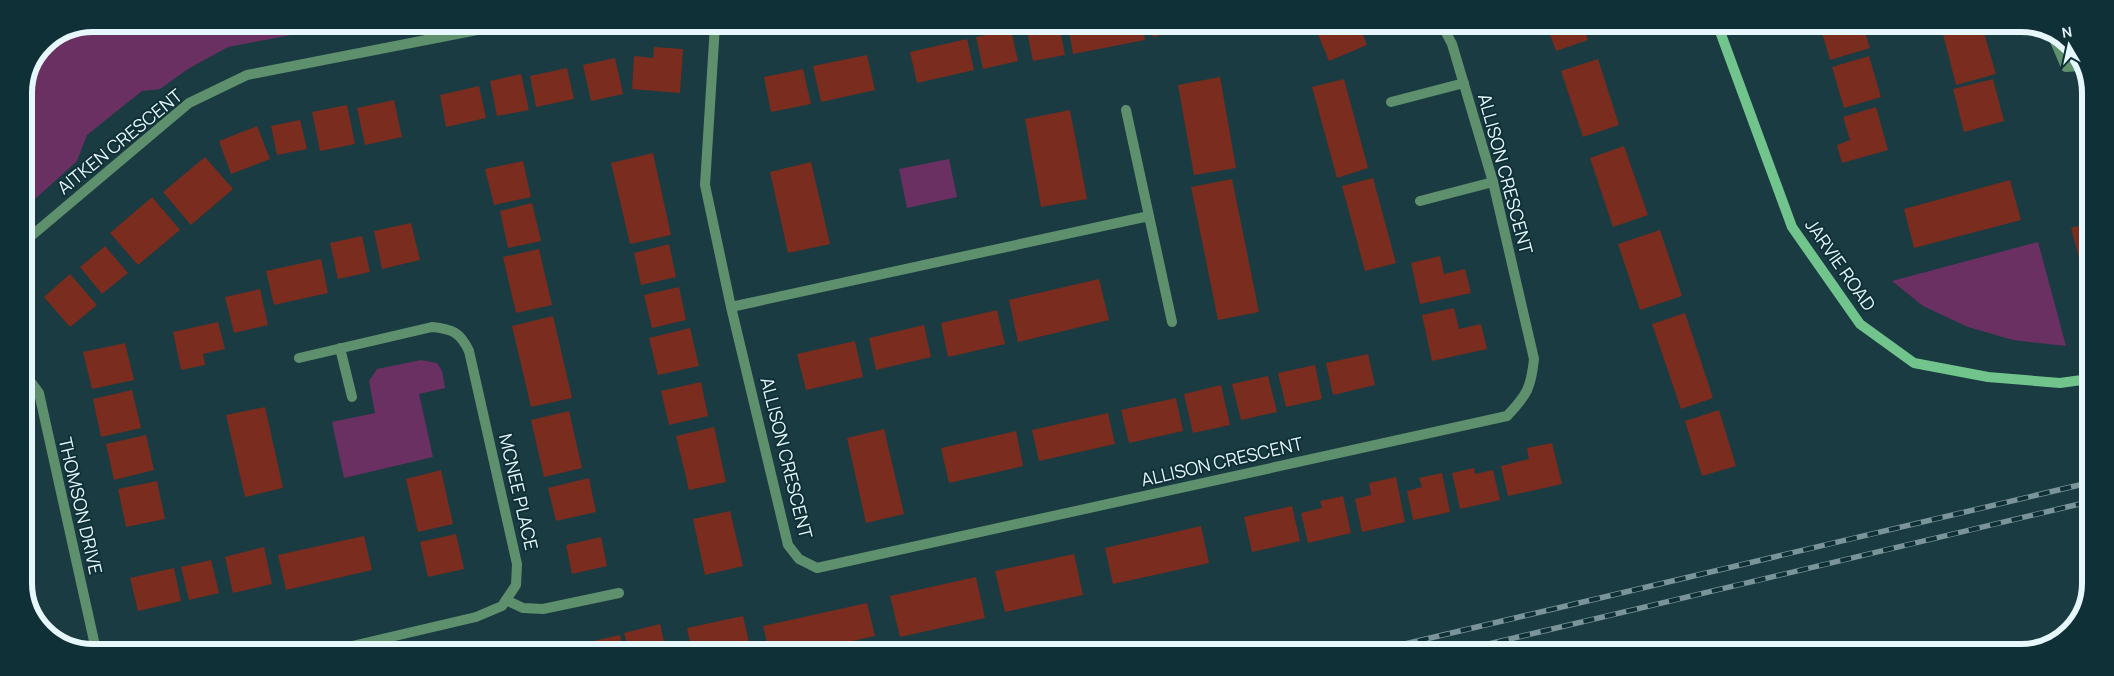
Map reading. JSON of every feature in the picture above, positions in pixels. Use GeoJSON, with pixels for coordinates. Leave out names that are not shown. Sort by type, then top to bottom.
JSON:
{"type":"FeatureCollection","features":[{"type":"Feature","properties":{"kind":"street","name":"AITKEN CRESCENT"},"geometry":{"type":"LineString","coordinates":[[33,234],[189,103],[247,74],[466,32]]}},
{"type":"Feature","properties":{"kind":"street","name":"ALLISON CRESCENT"},"geometry":{"type":"LineString","coordinates":[[714,32],[705,185],[731,306],[788,545],[799,559],[817,568],[1507,416],[1525,396],[1532,378],[1534,359],[1493,182],[1452,44],[1445,32]]}},
{"type":"Feature","properties":{"kind":"street","name":"JARVIE ROAD"},"geometry":{"type":"LineString","coordinates":[[1720,32],[1792,227],[1860,324],[1914,363],[1988,377],[2060,383],[2082,380]]}},
{"type":"Feature","properties":{"kind":"street"},"geometry":{"type":"LineString","coordinates":[[1390,102],[1464,83]]}},
{"type":"Feature","properties":{"kind":"street"},"geometry":{"type":"LineString","coordinates":[[1126,110],[1172,322]]}},
{"type":"Feature","properties":{"kind":"street"},"geometry":{"type":"LineString","coordinates":[[1420,201],[1493,182]]}},
{"type":"Feature","properties":{"kind":"street"},"geometry":{"type":"LineString","coordinates":[[731,306],[1149,216]]}},
{"type":"Feature","properties":{"kind":"street","name":"MCNEE PLACE"},"geometry":{"type":"LineString","coordinates":[[299,358],[432,327],[445,328],[462,336],[469,351],[517,564],[516,585],[506,600]]}},
{"type":"Feature","properties":{"kind":"street"},"geometry":{"type":"LineString","coordinates":[[340,348],[352,396]]}},
{"type":"Feature","properties":{"kind":"street","name":"THOMSON DRIVE"},"geometry":{"type":"LineString","coordinates":[[33,385],[39,393],[95,644]]}},
{"type":"Feature","properties":{"kind":"street"},"geometry":{"type":"LineString","coordinates":[[361,644],[476,617],[502,606],[506,600],[523,608],[543,609],[619,593]]}},
{"type":"Feature","properties":{"kind":"shaded area"},"geometry":{"type":"Polygon","coordinates":[[[94,32],[308,32],[228,47],[188,69],[160,89],[142,91],[87,135],[77,161],[33,201],[34,82],[37,70],[50,50],[70,37],[94,32]]]}},
{"type":"Feature","properties":{"kind":"shaded area"},"geometry":{"type":"Polygon","coordinates":[[[949,159],[957,197],[907,208],[899,169],[949,159]]]}},
{"type":"Feature","properties":{"kind":"shaded area"},"geometry":{"type":"Polygon","coordinates":[[[2038,242],[2066,346],[2013,340],[1968,327],[1923,306],[1892,281],[2038,242]]]}},
{"type":"Feature","properties":{"kind":"shaded area"},"geometry":{"type":"Polygon","coordinates":[[[421,360],[437,363],[442,371],[445,388],[419,394],[433,457],[344,478],[332,422],[375,413],[369,381],[377,369],[421,360]]]}},
{"type":"Feature","properties":{"kind":"building"},"geometry":{"type":"Polygon","coordinates":[[[1011,32],[1018,61],[983,69],[976,37],[1011,32]]]}},
{"type":"Feature","properties":{"kind":"building"},"geometry":{"type":"Polygon","coordinates":[[[1027,32],[1060,32],[1065,55],[1033,61],[1027,32]]]}},
{"type":"Feature","properties":{"kind":"building"},"geometry":{"type":"Polygon","coordinates":[[[1069,32],[1143,32],[1145,40],[1073,54],[1069,32]]]}},
{"type":"Feature","properties":{"kind":"building"},"geometry":{"type":"Polygon","coordinates":[[[1152,32],[1174,32],[1153,37],[1152,32]]]}},
{"type":"Feature","properties":{"kind":"building"},"geometry":{"type":"Polygon","coordinates":[[[1317,32],[1362,32],[1367,45],[1329,61],[1317,32]]]}},
{"type":"Feature","properties":{"kind":"building"},"geometry":{"type":"Polygon","coordinates":[[[1549,32],[1585,32],[1588,40],[1556,51],[1549,32]]]}},
{"type":"Feature","properties":{"kind":"building"},"geometry":{"type":"Polygon","coordinates":[[[1822,32],[1865,32],[1870,48],[1830,60],[1822,32]]]}},
{"type":"Feature","properties":{"kind":"building"},"geometry":{"type":"Polygon","coordinates":[[[1943,32],[1984,32],[1996,74],[1956,85],[1943,32]]]}},
{"type":"Feature","properties":{"kind":"building"},"geometry":{"type":"Polygon","coordinates":[[[967,39],[974,70],[917,83],[910,52],[967,39]]]}},
{"type":"Feature","properties":{"kind":"building"},"geometry":{"type":"Polygon","coordinates":[[[654,47],[683,49],[680,93],[632,89],[634,56],[653,58],[654,47]]]}},
{"type":"Feature","properties":{"kind":"building"},"geometry":{"type":"Polygon","coordinates":[[[867,55],[875,90],[821,102],[813,66],[867,55]]]}},
{"type":"Feature","properties":{"kind":"building"},"geometry":{"type":"Polygon","coordinates":[[[1869,56],[1881,97],[1844,108],[1832,67],[1869,56]]]}},
{"type":"Feature","properties":{"kind":"building"},"geometry":{"type":"Polygon","coordinates":[[[615,58],[623,94],[591,101],[583,65],[615,58]]]}},
{"type":"Feature","properties":{"kind":"building"},"geometry":{"type":"Polygon","coordinates":[[[1598,59],[1619,125],[1583,137],[1561,71],[1598,59]]]}},
{"type":"Feature","properties":{"kind":"building"},"geometry":{"type":"Polygon","coordinates":[[[567,68],[574,99],[536,107],[530,76],[567,68]]]}},
{"type":"Feature","properties":{"kind":"building"},"geometry":{"type":"Polygon","coordinates":[[[803,69],[811,104],[771,112],[764,77],[803,69]]]}},
{"type":"Feature","properties":{"kind":"building"},"geometry":{"type":"Polygon","coordinates":[[[521,74],[529,110],[497,116],[490,81],[521,74]]]}},
{"type":"Feature","properties":{"kind":"building"},"geometry":{"type":"Polygon","coordinates":[[[1220,77],[1236,168],[1194,175],[1178,85],[1220,77]]]}},
{"type":"Feature","properties":{"kind":"building"},"geometry":{"type":"Polygon","coordinates":[[[1344,79],[1368,168],[1337,178],[1312,87],[1344,79]]]}},
{"type":"Feature","properties":{"kind":"building"},"geometry":{"type":"Polygon","coordinates":[[[1993,79],[2004,121],[1964,132],[1953,89],[1993,79]]]}},
{"type":"Feature","properties":{"kind":"building"},"geometry":{"type":"Polygon","coordinates":[[[479,86],[486,118],[446,127],[440,95],[479,86]]]}},
{"type":"Feature","properties":{"kind":"building"},"geometry":{"type":"Polygon","coordinates":[[[394,100],[402,137],[365,145],[357,108],[394,100]]]}},
{"type":"Feature","properties":{"kind":"building"},"geometry":{"type":"Polygon","coordinates":[[[347,105],[355,144],[320,151],[312,112],[347,105]]]}},
{"type":"Feature","properties":{"kind":"building"},"geometry":{"type":"Polygon","coordinates":[[[1876,107],[1888,150],[1842,163],[1837,145],[1850,140],[1843,117],[1876,107]]]}},
{"type":"Feature","properties":{"kind":"building"},"geometry":{"type":"Polygon","coordinates":[[[1070,110],[1087,199],[1041,207],[1025,119],[1070,110]]]}},
{"type":"Feature","properties":{"kind":"building"},"geometry":{"type":"Polygon","coordinates":[[[300,120],[307,149],[277,155],[271,126],[300,120]]]}},
{"type":"Feature","properties":{"kind":"building"},"geometry":{"type":"Polygon","coordinates":[[[257,126],[270,159],[231,174],[219,141],[257,126]]]}},
{"type":"Feature","properties":{"kind":"building"},"geometry":{"type":"Polygon","coordinates":[[[1624,146],[1648,215],[1613,227],[1590,158],[1624,146]]]}},
{"type":"Feature","properties":{"kind":"building"},"geometry":{"type":"Polygon","coordinates":[[[653,153],[671,235],[630,244],[611,163],[653,153]]]}},
{"type":"Feature","properties":{"kind":"building"},"geometry":{"type":"Polygon","coordinates":[[[205,157],[233,189],[191,225],[163,192],[205,157]]]}},
{"type":"Feature","properties":{"kind":"building"},"geometry":{"type":"Polygon","coordinates":[[[523,161],[531,197],[494,205],[485,169],[523,161]]]}},
{"type":"Feature","properties":{"kind":"building"},"geometry":{"type":"Polygon","coordinates":[[[811,162],[830,244],[788,253],[770,172],[811,162]]]}},
{"type":"Feature","properties":{"kind":"building"},"geometry":{"type":"Polygon","coordinates":[[[1373,178],[1396,263],[1365,271],[1342,186],[1373,178]]]}},
{"type":"Feature","properties":{"kind":"building"},"geometry":{"type":"Polygon","coordinates":[[[1232,179],[1259,312],[1218,320],[1191,187],[1232,179]]]}},
{"type":"Feature","properties":{"kind":"building"},"geometry":{"type":"Polygon","coordinates":[[[2010,180],[2021,220],[1914,248],[1904,209],[2010,180]]]}},
{"type":"Feature","properties":{"kind":"building"},"geometry":{"type":"Polygon","coordinates":[[[152,197],[180,230],[138,265],[110,233],[152,197]]]}},
{"type":"Feature","properties":{"kind":"building"},"geometry":{"type":"Polygon","coordinates":[[[532,203],[541,241],[508,248],[500,211],[532,203]]]}},
{"type":"Feature","properties":{"kind":"building"},"geometry":{"type":"Polygon","coordinates":[[[411,223],[420,260],[382,269],[374,231],[411,223]]]}},
{"type":"Feature","properties":{"kind":"building"},"geometry":{"type":"Polygon","coordinates":[[[2081,225],[2081,267],[2071,228],[2081,225]]]}},
{"type":"Feature","properties":{"kind":"building"},"geometry":{"type":"Polygon","coordinates":[[[1660,230],[1682,296],[1640,310],[1618,244],[1660,230]]]}},
{"type":"Feature","properties":{"kind":"building"},"geometry":{"type":"Polygon","coordinates":[[[362,236],[370,272],[338,279],[330,243],[362,236]]]}},
{"type":"Feature","properties":{"kind":"building"},"geometry":{"type":"Polygon","coordinates":[[[669,244],[676,277],[641,285],[634,253],[669,244]]]}},
{"type":"Feature","properties":{"kind":"building"},"geometry":{"type":"Polygon","coordinates":[[[105,246],[128,273],[102,294],[80,267],[105,246]]]}},
{"type":"Feature","properties":{"kind":"building"},"geometry":{"type":"Polygon","coordinates":[[[539,249],[552,305],[516,313],[503,257],[539,249]]]}},
{"type":"Feature","properties":{"kind":"building"},"geometry":{"type":"Polygon","coordinates":[[[1440,256],[1444,274],[1465,269],[1471,293],[1420,304],[1411,263],[1440,256]]]}},
{"type":"Feature","properties":{"kind":"building"},"geometry":{"type":"Polygon","coordinates":[[[321,259],[328,293],[274,305],[266,271],[321,259]]]}},
{"type":"Feature","properties":{"kind":"building"},"geometry":{"type":"Polygon","coordinates":[[[70,274],[97,305],[70,327],[44,297],[70,274]]]}},
{"type":"Feature","properties":{"kind":"building"},"geometry":{"type":"Polygon","coordinates":[[[1099,279],[1109,320],[1018,342],[1009,300],[1099,279]]]}},
{"type":"Feature","properties":{"kind":"building"},"geometry":{"type":"Polygon","coordinates":[[[679,287],[686,320],[652,328],[644,295],[679,287]]]}},
{"type":"Feature","properties":{"kind":"building"},"geometry":{"type":"Polygon","coordinates":[[[260,289],[268,325],[234,333],[225,297],[260,289]]]}},
{"type":"Feature","properties":{"kind":"building"},"geometry":{"type":"Polygon","coordinates":[[[1454,308],[1459,329],[1481,324],[1487,349],[1432,361],[1422,315],[1454,308]]]}},
{"type":"Feature","properties":{"kind":"building"},"geometry":{"type":"Polygon","coordinates":[[[997,310],[1005,344],[948,357],[941,323],[997,310]]]}},
{"type":"Feature","properties":{"kind":"building"},"geometry":{"type":"Polygon","coordinates":[[[1685,313],[1713,398],[1681,409],[1652,324],[1685,313]]]}},
{"type":"Feature","properties":{"kind":"building"},"geometry":{"type":"Polygon","coordinates":[[[553,316],[572,398],[531,407],[512,326],[553,316]]]}},
{"type":"Feature","properties":{"kind":"building"},"geometry":{"type":"Polygon","coordinates":[[[218,322],[225,349],[203,354],[205,365],[181,370],[173,332],[218,322]]]}},
{"type":"Feature","properties":{"kind":"building"},"geometry":{"type":"Polygon","coordinates":[[[924,325],[931,357],[876,370],[869,338],[924,325]]]}},
{"type":"Feature","properties":{"kind":"building"},"geometry":{"type":"Polygon","coordinates":[[[690,328],[699,366],[658,375],[649,338],[690,328]]]}},
{"type":"Feature","properties":{"kind":"building"},"geometry":{"type":"Polygon","coordinates":[[[855,341],[863,377],[806,390],[797,354],[855,341]]]}},
{"type":"Feature","properties":{"kind":"building"},"geometry":{"type":"Polygon","coordinates":[[[125,343],[134,380],[92,389],[83,352],[125,343]]]}},
{"type":"Feature","properties":{"kind":"building"},"geometry":{"type":"Polygon","coordinates":[[[1368,354],[1375,385],[1333,395],[1326,363],[1368,354]]]}},
{"type":"Feature","properties":{"kind":"building"},"geometry":{"type":"Polygon","coordinates":[[[1315,365],[1322,399],[1286,407],[1278,373],[1315,365]]]}},
{"type":"Feature","properties":{"kind":"building"},"geometry":{"type":"Polygon","coordinates":[[[1268,376],[1277,412],[1241,420],[1232,384],[1268,376]]]}},
{"type":"Feature","properties":{"kind":"building"},"geometry":{"type":"Polygon","coordinates":[[[701,382],[708,416],[669,425],[661,391],[701,382]]]}},
{"type":"Feature","properties":{"kind":"building"},"geometry":{"type":"Polygon","coordinates":[[[1221,385],[1230,425],[1193,433],[1184,394],[1221,385]]]}},
{"type":"Feature","properties":{"kind":"building"},"geometry":{"type":"Polygon","coordinates":[[[132,390],[141,428],[101,437],[93,399],[132,390]]]}},
{"type":"Feature","properties":{"kind":"building"},"geometry":{"type":"Polygon","coordinates":[[[1176,398],[1183,431],[1129,443],[1121,410],[1176,398]]]}},
{"type":"Feature","properties":{"kind":"building"},"geometry":{"type":"Polygon","coordinates":[[[265,407],[283,488],[245,497],[226,415],[265,407]]]}},
{"type":"Feature","properties":{"kind":"building"},"geometry":{"type":"Polygon","coordinates":[[[1719,410],[1736,466],[1702,476],[1685,421],[1719,410]]]}},
{"type":"Feature","properties":{"kind":"building"},"geometry":{"type":"Polygon","coordinates":[[[569,411],[582,468],[544,477],[531,420],[569,411]]]}},
{"type":"Feature","properties":{"kind":"building"},"geometry":{"type":"Polygon","coordinates":[[[1108,413],[1115,444],[1039,461],[1032,430],[1108,413]]]}},
{"type":"Feature","properties":{"kind":"building"},"geometry":{"type":"Polygon","coordinates":[[[714,427],[726,482],[689,490],[676,436],[714,427]]]}},
{"type":"Feature","properties":{"kind":"building"},"geometry":{"type":"Polygon","coordinates":[[[884,429],[904,514],[866,523],[847,438],[884,429]]]}},
{"type":"Feature","properties":{"kind":"building"},"geometry":{"type":"Polygon","coordinates":[[[1016,431],[1023,466],[949,483],[941,448],[1016,431]]]}},
{"type":"Feature","properties":{"kind":"building"},"geometry":{"type":"Polygon","coordinates":[[[146,435],[154,470],[114,480],[106,444],[146,435]]]}},
{"type":"Feature","properties":{"kind":"building"},"geometry":{"type":"Polygon","coordinates":[[[1552,443],[1562,484],[1508,496],[1501,466],[1529,459],[1527,448],[1552,443]]]}},
{"type":"Feature","properties":{"kind":"building"},"geometry":{"type":"Polygon","coordinates":[[[1474,468],[1475,474],[1493,470],[1500,500],[1460,509],[1452,473],[1474,468]]]}},
{"type":"Feature","properties":{"kind":"building"},"geometry":{"type":"Polygon","coordinates":[[[441,470],[453,524],[418,532],[406,479],[441,470]]]}},
{"type":"Feature","properties":{"kind":"building"},"geometry":{"type":"Polygon","coordinates":[[[1442,473],[1450,512],[1413,520],[1407,491],[1422,487],[1419,478],[1442,473]]]}},
{"type":"Feature","properties":{"kind":"building"},"geometry":{"type":"Polygon","coordinates":[[[1396,477],[1405,522],[1362,532],[1355,499],[1371,495],[1369,483],[1396,477]]]}},
{"type":"Feature","properties":{"kind":"building"},"geometry":{"type":"Polygon","coordinates":[[[589,478],[596,512],[556,521],[548,488],[589,478]]]}},
{"type":"Feature","properties":{"kind":"building"},"geometry":{"type":"Polygon","coordinates":[[[157,481],[165,519],[126,527],[118,489],[157,481]]]}},
{"type":"Feature","properties":{"kind":"building"},"geometry":{"type":"Polygon","coordinates":[[[1343,496],[1351,533],[1308,543],[1301,513],[1322,508],[1320,501],[1343,496]]]}},
{"type":"Feature","properties":{"kind":"building"},"geometry":{"type":"Polygon","coordinates":[[[1292,506],[1300,541],[1252,552],[1244,517],[1292,506]]]}},
{"type":"Feature","properties":{"kind":"building"},"geometry":{"type":"Polygon","coordinates":[[[730,511],[743,566],[705,575],[693,519],[730,511]]]}},
{"type":"Feature","properties":{"kind":"building"},"geometry":{"type":"Polygon","coordinates":[[[1201,526],[1209,563],[1113,584],[1105,548],[1201,526]]]}},
{"type":"Feature","properties":{"kind":"building"},"geometry":{"type":"Polygon","coordinates":[[[456,534],[464,569],[428,577],[420,542],[456,534]]]}},
{"type":"Feature","properties":{"kind":"building"},"geometry":{"type":"Polygon","coordinates":[[[364,536],[372,570],[286,590],[278,555],[364,536]]]}},
{"type":"Feature","properties":{"kind":"building"},"geometry":{"type":"Polygon","coordinates":[[[601,537],[607,566],[572,574],[566,545],[601,537]]]}},
{"type":"Feature","properties":{"kind":"building"},"geometry":{"type":"Polygon","coordinates":[[[264,547],[272,584],[233,593],[225,557],[264,547]]]}},
{"type":"Feature","properties":{"kind":"building"},"geometry":{"type":"Polygon","coordinates":[[[1074,554],[1083,595],[1005,612],[995,571],[1074,554]]]}},
{"type":"Feature","properties":{"kind":"building"},"geometry":{"type":"Polygon","coordinates":[[[211,560],[219,593],[189,600],[181,567],[211,560]]]}},
{"type":"Feature","properties":{"kind":"building"},"geometry":{"type":"Polygon","coordinates":[[[174,568],[181,601],[138,611],[130,578],[174,568]]]}},
{"type":"Feature","properties":{"kind":"building"},"geometry":{"type":"Polygon","coordinates":[[[976,577],[985,618],[900,637],[890,596],[976,577]]]}},
{"type":"Feature","properties":{"kind":"building"},"geometry":{"type":"Polygon","coordinates":[[[867,603],[875,636],[839,644],[767,644],[763,626],[867,603]]]}},
{"type":"Feature","properties":{"kind":"building"},"geometry":{"type":"Polygon","coordinates":[[[743,616],[749,644],[690,644],[687,628],[743,616]]]}},
{"type":"Feature","properties":{"kind":"building"},"geometry":{"type":"Polygon","coordinates":[[[660,624],[664,644],[627,644],[624,633],[660,624]]]}},
{"type":"Feature","properties":{"kind":"building"},"geometry":{"type":"Polygon","coordinates":[[[620,635],[622,644],[584,644],[620,635]]]}},
{"type":"Feature","properties":{"kind":"railway"},"geometry":{"type":"LineString","coordinates":[[1405,644],[2082,484]]}},
{"type":"Feature","properties":{"kind":"railway"},"geometry":{"type":"LineString","coordinates":[[1489,644],[2082,503]]}}]}
